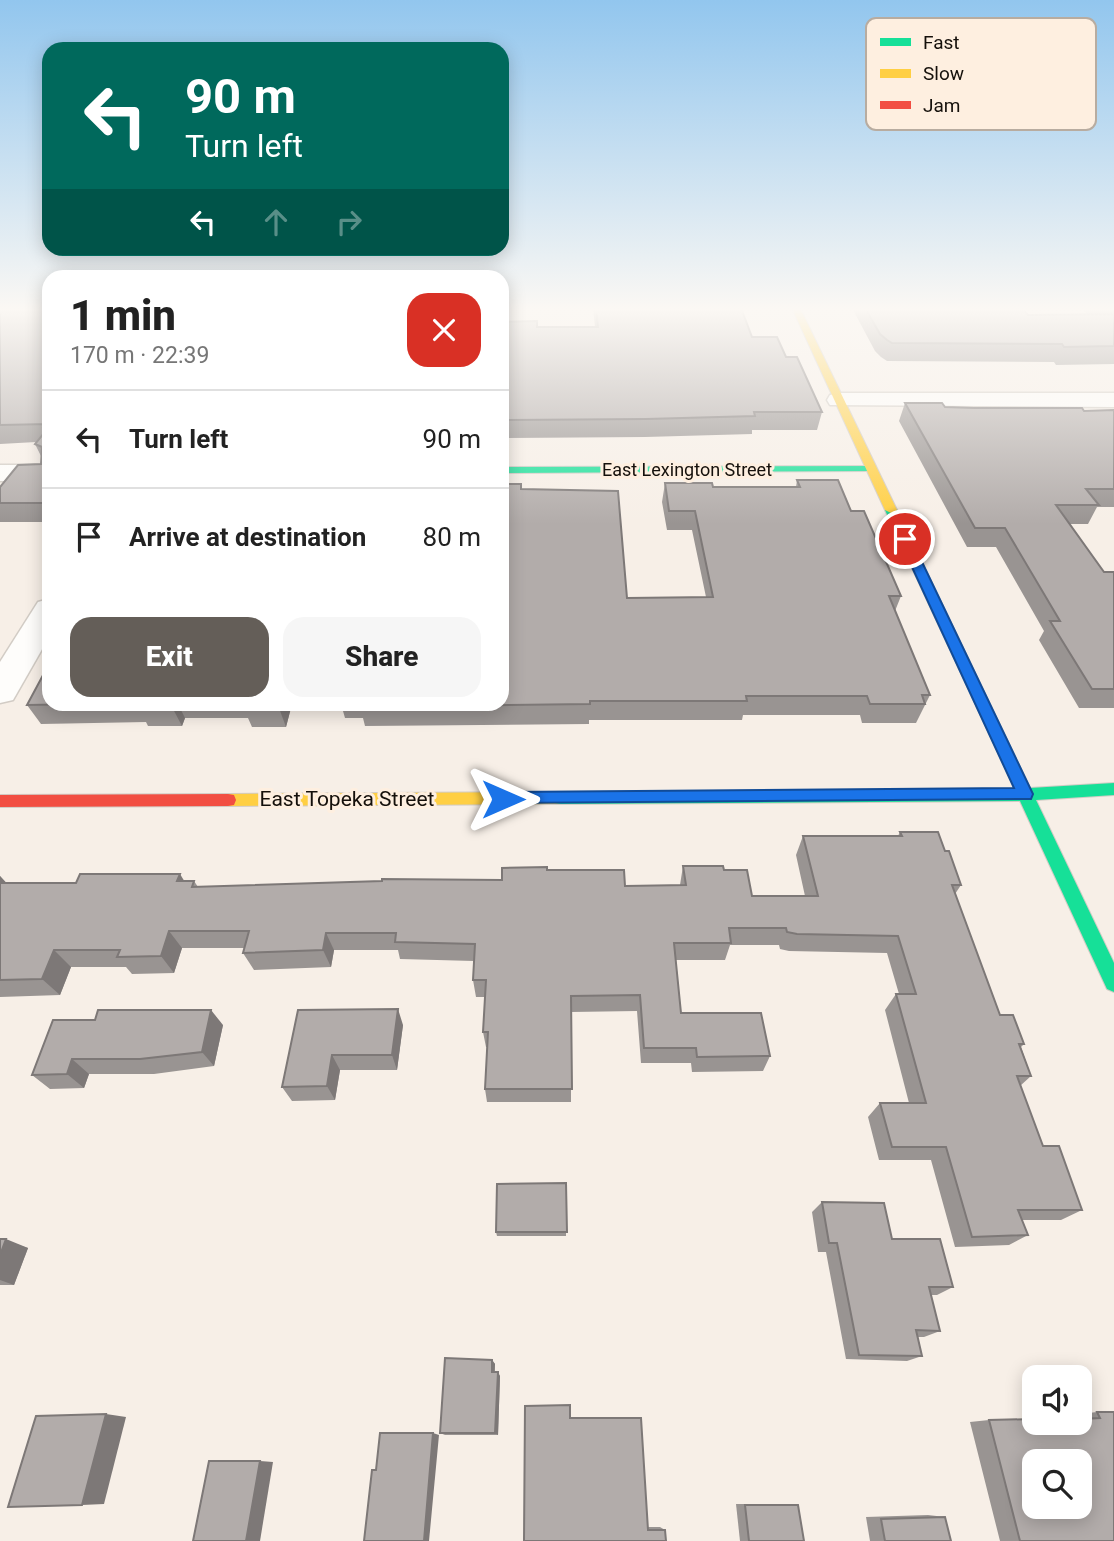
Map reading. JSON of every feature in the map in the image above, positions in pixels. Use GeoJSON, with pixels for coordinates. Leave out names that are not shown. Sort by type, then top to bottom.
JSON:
{"type":"FeatureCollection","features":[{"type":"Feature","properties":{"kind":"street"},"geometry":{"type":"LineString","coordinates":[[830,380],[1114,984]]}},
{"type":"Feature","properties":{"kind":"street"},"geometry":{"type":"LineString","coordinates":[[839,400],[1114,400]]}},
{"type":"Feature","properties":{"kind":"street","name":"East Lexington Street"},"geometry":{"type":"LineString","coordinates":[[509,470],[871,468]]}},
{"type":"Feature","properties":{"kind":"street"},"geometry":{"type":"LineString","coordinates":[[0,473],[42,473]]}},
{"type":"Feature","properties":{"kind":"street"},"geometry":{"type":"LineString","coordinates":[[0,691],[42,621]]}},
{"type":"Feature","properties":{"kind":"street","name":"East Topeka Street"},"geometry":{"type":"LineString","coordinates":[[0,801],[1025,794],[1114,789]]}},
{"type":"Feature","properties":{"kind":"building"},"geometry":{"type":"Polygon","coordinates":[[[0,380],[42,380],[42,424],[0,425],[0,380]]]}},
{"type":"Feature","properties":{"kind":"building"},"geometry":{"type":"Polygon","coordinates":[[[509,380],[807,380],[822,412],[754,412],[755,416],[509,420],[509,380]]]}},
{"type":"Feature","properties":{"kind":"building"},"geometry":{"type":"Polygon","coordinates":[[[905,403],[942,403],[945,407],[974,408],[1114,410],[1114,489],[1086,489],[1099,505],[1056,505],[1104,572],[1114,572],[1114,689],[1092,689],[1050,621],[1060,621],[1005,528],[975,528],[905,403]]]}},
{"type":"Feature","properties":{"kind":"building"},"geometry":{"type":"Polygon","coordinates":[[[42,436],[42,447],[35,444],[42,436]]]}},
{"type":"Feature","properties":{"kind":"building"},"geometry":{"type":"Polygon","coordinates":[[[42,447],[42,503],[0,503],[0,487],[18,465],[41,464],[42,447]]]}},
{"type":"Feature","properties":{"kind":"building"},"geometry":{"type":"Polygon","coordinates":[[[797,480],[838,480],[851,511],[864,511],[901,596],[889,596],[930,695],[922,695],[925,704],[870,704],[867,696],[746,696],[747,701],[590,701],[590,704],[509,705],[509,484],[521,484],[521,489],[618,491],[627,598],[713,597],[695,511],[669,511],[665,483],[712,483],[713,487],[800,487],[797,480]]]}},
{"type":"Feature","properties":{"kind":"building"},"geometry":{"type":"Polygon","coordinates":[[[42,677],[42,705],[27,705],[42,677]]]}},
{"type":"Feature","properties":{"kind":"building"},"geometry":{"type":"Polygon","coordinates":[[[900,832],[938,832],[945,851],[949,851],[961,885],[952,885],[1000,1015],[1013,1015],[1024,1044],[1019,1044],[1031,1076],[1017,1076],[1043,1146],[1059,1146],[1082,1210],[1018,1210],[1028,1235],[972,1237],[946,1147],[892,1147],[880,1103],[926,1103],[896,994],[916,994],[898,936],[797,934],[787,932],[786,928],[729,928],[731,943],[674,943],[681,1013],[761,1013],[770,1056],[697,1057],[696,1048],[644,1048],[640,995],[571,996],[572,1089],[485,1089],[488,1032],[483,1032],[486,980],[473,980],[475,944],[395,942],[396,933],[326,933],[323,950],[243,953],[249,931],[169,931],[161,956],[117,957],[120,950],[54,950],[42,979],[0,980],[0,883],[76,883],[80,874],[180,874],[177,881],[194,881],[192,887],[382,879],[502,880],[502,868],[547,867],[547,870],[624,870],[625,886],[686,885],[683,866],[723,866],[724,870],[747,870],[752,896],[818,896],[803,836],[902,836],[900,832]]]}},
{"type":"Feature","properties":{"kind":"building"},"geometry":{"type":"Polygon","coordinates":[[[398,1009],[392,1055],[332,1055],[327,1086],[282,1087],[298,1010],[398,1009]]]}},
{"type":"Feature","properties":{"kind":"building"},"geometry":{"type":"Polygon","coordinates":[[[98,1010],[211,1010],[202,1052],[140,1059],[72,1059],[67,1074],[32,1075],[53,1020],[95,1020],[98,1010]]]}},
{"type":"Feature","properties":{"kind":"building"},"geometry":{"type":"Polygon","coordinates":[[[566,1183],[567,1232],[496,1232],[497,1184],[566,1183]]]}},
{"type":"Feature","properties":{"kind":"building"},"geometry":{"type":"Polygon","coordinates":[[[822,1202],[884,1203],[892,1239],[940,1239],[953,1287],[929,1287],[940,1331],[916,1330],[922,1356],[859,1355],[837,1243],[829,1243],[822,1202]]]}},
{"type":"Feature","properties":{"kind":"building"},"geometry":{"type":"Polygon","coordinates":[[[0,1239],[6,1239],[0,1255],[0,1239]]]}},
{"type":"Feature","properties":{"kind":"building"},"geometry":{"type":"Polygon","coordinates":[[[445,1358],[492,1360],[492,1372],[498,1372],[495,1433],[440,1433],[445,1358]]]}},
{"type":"Feature","properties":{"kind":"building"},"geometry":{"type":"Polygon","coordinates":[[[570,1405],[570,1418],[641,1418],[648,1530],[665,1530],[666,1541],[524,1541],[525,1406],[570,1405]]]}},
{"type":"Feature","properties":{"kind":"building"},"geometry":{"type":"Polygon","coordinates":[[[1097,1412],[1114,1412],[1114,1541],[1020,1541],[989,1420],[1022,1419],[1022,1435],[1092,1435],[1092,1418],[1100,1418],[1097,1412]]]}},
{"type":"Feature","properties":{"kind":"building"},"geometry":{"type":"Polygon","coordinates":[[[106,1414],[82,1505],[8,1507],[36,1416],[106,1414]]]}},
{"type":"Feature","properties":{"kind":"building"},"geometry":{"type":"Polygon","coordinates":[[[380,1433],[433,1433],[424,1541],[364,1541],[372,1470],[376,1470],[380,1433]]]}},
{"type":"Feature","properties":{"kind":"building"},"geometry":{"type":"Polygon","coordinates":[[[209,1461],[260,1461],[246,1541],[193,1541],[209,1461]]]}},
{"type":"Feature","properties":{"kind":"building"},"geometry":{"type":"Polygon","coordinates":[[[745,1505],[798,1505],[804,1541],[749,1541],[745,1505]]]}},
{"type":"Feature","properties":{"kind":"building"},"geometry":{"type":"Polygon","coordinates":[[[945,1517],[951,1541],[885,1541],[881,1519],[945,1517]]]}},
{"type":"Feature","properties":{"kind":"traffic: fast"},"geometry":{"type":"LineString","coordinates":[[509,470],[871,468]]}},
{"type":"Feature","properties":{"kind":"traffic: fast"},"geometry":{"type":"LineString","coordinates":[[891,510],[1114,983]]}},
{"type":"Feature","properties":{"kind":"traffic: fast"},"geometry":{"type":"LineString","coordinates":[[555,798],[1006,796],[1114,789]]}},
{"type":"Feature","properties":{"kind":"traffic: slow"},"geometry":{"type":"LineString","coordinates":[[830,380],[891,510]]}},
{"type":"Feature","properties":{"kind":"traffic: slow"},"geometry":{"type":"LineString","coordinates":[[228,800],[555,798]]}},
{"type":"Feature","properties":{"kind":"traffic: jam"},"geometry":{"type":"LineString","coordinates":[[0,801],[228,800]]}},
{"type":"Feature","properties":{"kind":"route"},"geometry":{"type":"LineString","coordinates":[[503,799],[1025,794],[905,539]]}}]}
